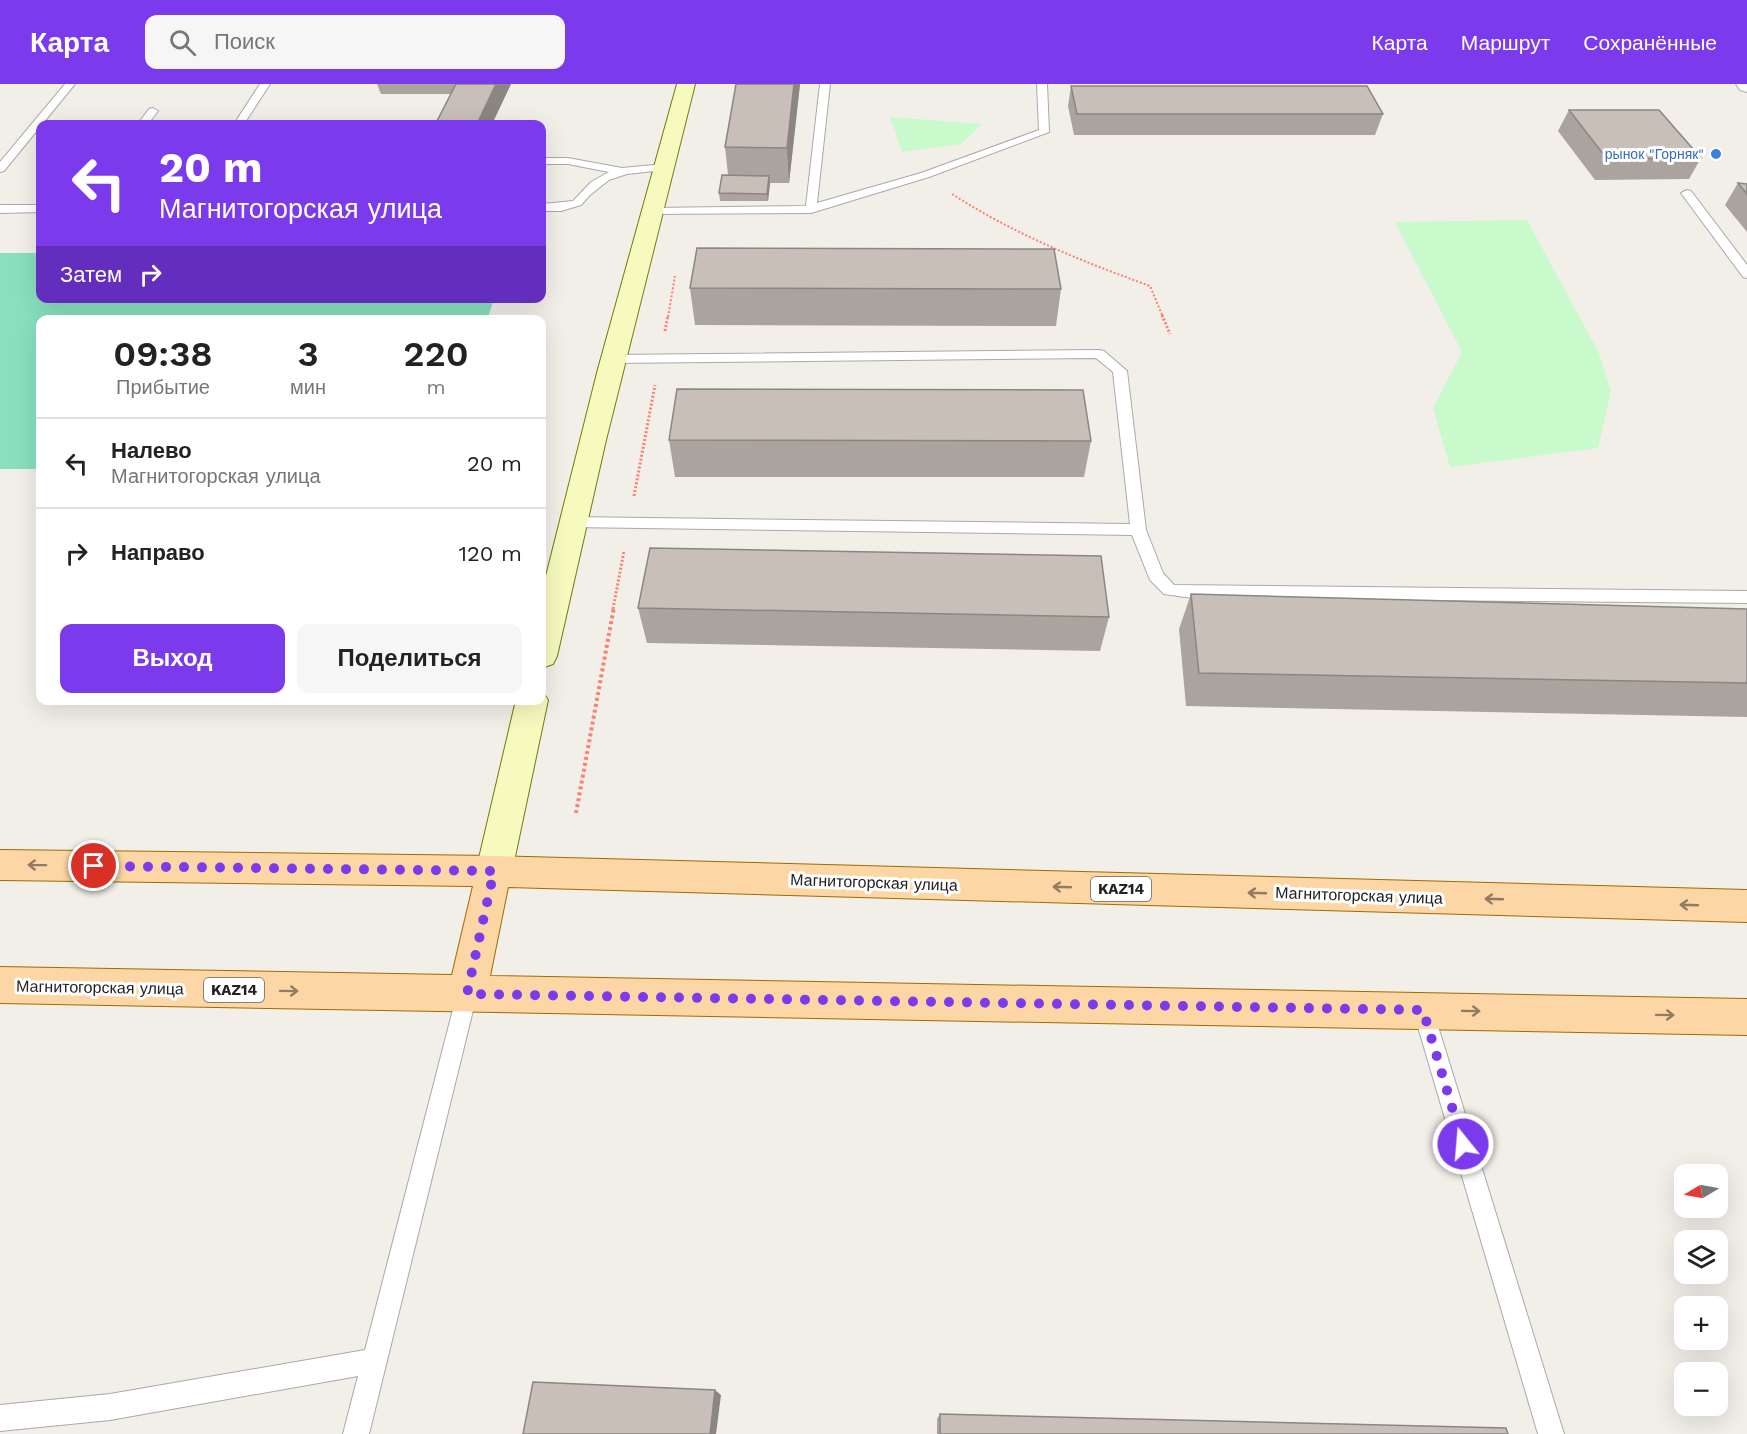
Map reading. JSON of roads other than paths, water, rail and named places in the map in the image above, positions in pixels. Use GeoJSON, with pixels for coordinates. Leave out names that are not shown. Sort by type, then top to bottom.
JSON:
{"type":"FeatureCollection","features":[{"type":"Feature","properties":{"kind":"main road","name":"Магнитогорская улица"},"geometry":{"type":"LineString","coordinates":[[0,865],[494,871],[1747,906]]}},
{"type":"Feature","properties":{"kind":"main road"},"geometry":{"type":"LineString","coordinates":[[467,994],[494,871]]}},
{"type":"Feature","properties":{"kind":"main road","name":"Магнитогорская улица"},"geometry":{"type":"LineString","coordinates":[[0,985],[1747,1017]]}},
{"type":"Feature","properties":{"kind":"street"},"geometry":{"type":"LineString","coordinates":[[546,638],[571,522],[611,359],[686,84]]}},
{"type":"Feature","properties":{"kind":"street"},"geometry":{"type":"LineString","coordinates":[[494,871],[531,705]]}},
{"type":"Feature","properties":{"kind":"lane"},"geometry":{"type":"LineString","coordinates":[[40,120],[70,84]]}},
{"type":"Feature","properties":{"kind":"lane"},"geometry":{"type":"LineString","coordinates":[[242,120],[265,84]]}},
{"type":"Feature","properties":{"kind":"lane"},"geometry":{"type":"LineString","coordinates":[[811,209],[825,84]]}},
{"type":"Feature","properties":{"kind":"lane"},"geometry":{"type":"LineString","coordinates":[[651,212],[811,209],[925,175],[1044,132],[1042,84]]}},
{"type":"Feature","properties":{"kind":"lane"},"geometry":{"type":"LineString","coordinates":[[146,120],[153,111]]}},
{"type":"Feature","properties":{"kind":"lane"},"geometry":{"type":"LineString","coordinates":[[0,169],[36,125]]}},
{"type":"Feature","properties":{"kind":"lane"},"geometry":{"type":"LineString","coordinates":[[546,161],[568,161],[620,171],[664,167]]}},
{"type":"Feature","properties":{"kind":"lane"},"geometry":{"type":"LineString","coordinates":[[546,207],[561,207],[577,203],[587,189],[620,171]]}},
{"type":"Feature","properties":{"kind":"lane"},"geometry":{"type":"LineString","coordinates":[[1687,193],[1747,274]]}},
{"type":"Feature","properties":{"kind":"lane"},"geometry":{"type":"LineString","coordinates":[[0,209],[36,208]]}},
{"type":"Feature","properties":{"kind":"lane"},"geometry":{"type":"LineString","coordinates":[[611,359],[1099,354],[1120,371],[1138,530],[1156,576],[1170,590],[1747,597]]}},
{"type":"Feature","properties":{"kind":"lane"},"geometry":{"type":"LineString","coordinates":[[571,522],[1138,530]]}},
{"type":"Feature","properties":{"kind":"lane"},"geometry":{"type":"LineString","coordinates":[[356,1434],[467,994]]}},
{"type":"Feature","properties":{"kind":"lane"},"geometry":{"type":"LineString","coordinates":[[1423,1010],[1551,1434]]}},
{"type":"Feature","properties":{"kind":"lane"},"geometry":{"type":"LineString","coordinates":[[0,1418],[110,1407],[374,1361]]}},
{"type":"Feature","properties":{"kind":"place","name":"рынок \"Горняк\""},"geometry":{"type":"Point","coordinates":[1716,154]}}]}
